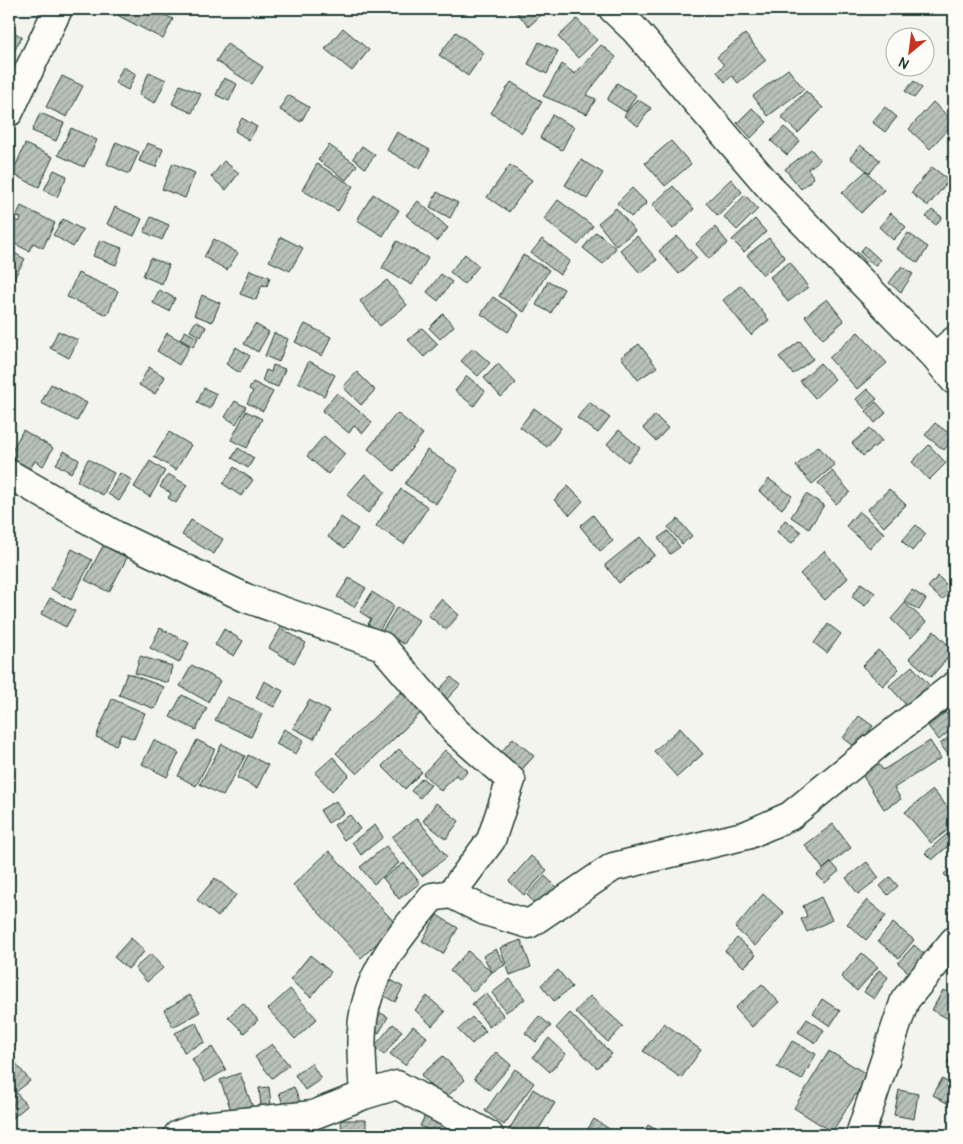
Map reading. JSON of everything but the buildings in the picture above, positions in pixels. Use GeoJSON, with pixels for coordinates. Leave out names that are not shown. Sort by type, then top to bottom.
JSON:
{"type":"FeatureCollection","features":[{"type":"Feature","properties":{"kind":"street"},"geometry":{"type":"LineString","coordinates":[[9,112],[58,9]]}},
{"type":"Feature","properties":{"kind":"street"},"geometry":{"type":"LineString","coordinates":[[613,9],[634,29],[773,191],[945,349],[954,380]]}},
{"type":"Feature","properties":{"kind":"street"},"geometry":{"type":"LineString","coordinates":[[9,474],[115,535],[246,598],[382,646],[455,731],[511,780],[491,840],[451,894]]}},
{"type":"Feature","properties":{"kind":"street"},"geometry":{"type":"LineString","coordinates":[[364,1095],[362,1029],[373,978],[400,934],[432,897],[451,894],[485,911],[529,924],[613,867],[747,835],[790,816],[877,745],[954,686]]}},
{"type":"Feature","properties":{"kind":"street"},"geometry":{"type":"LineString","coordinates":[[860,1135],[905,1000],[954,941]]}},
{"type":"Feature","properties":{"kind":"street"},"geometry":{"type":"LineString","coordinates":[[178,1135],[203,1126],[313,1115],[364,1095],[397,1085],[489,1135]]}}]}
